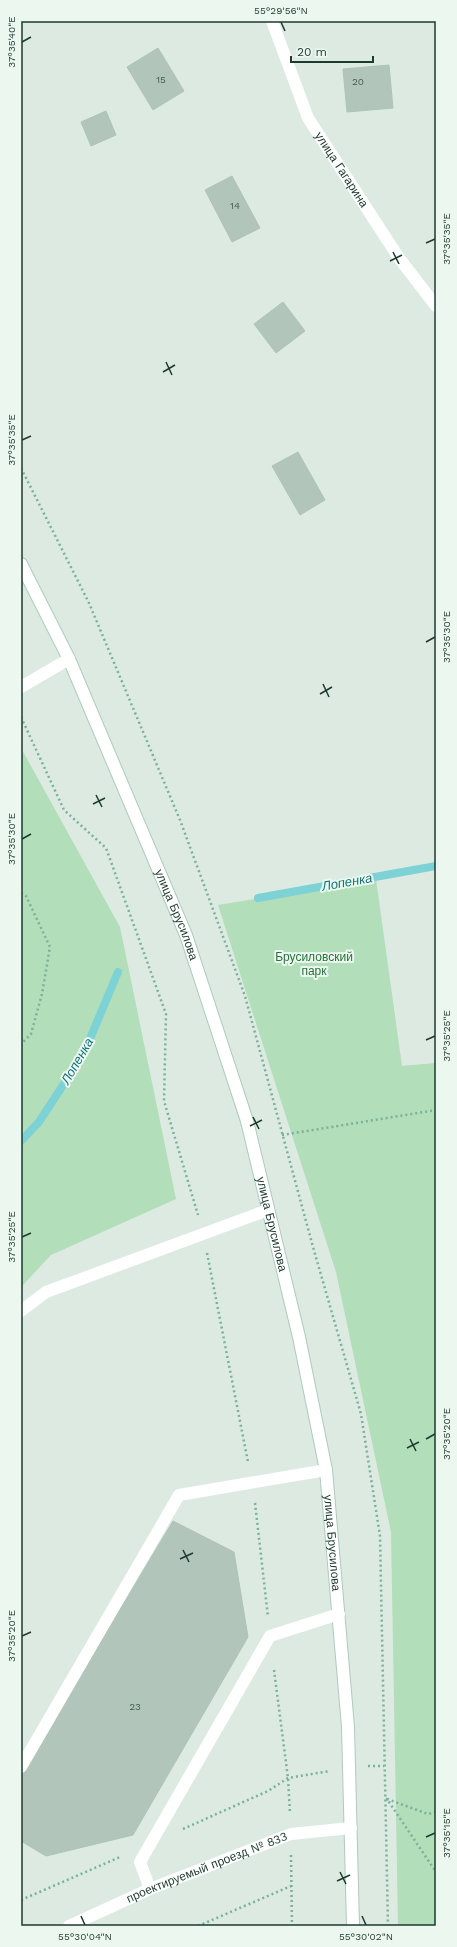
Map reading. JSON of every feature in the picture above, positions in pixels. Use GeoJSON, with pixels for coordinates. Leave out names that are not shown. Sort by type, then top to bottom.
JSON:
{"type":"FeatureCollection","features":[{"type":"Feature","properties":{"kind":"street","name":"улица Гагарина"},"geometry":{"type":"LineString","coordinates":[[272,21],[308,118],[399,258],[436,306]]}},
{"type":"Feature","properties":{"kind":"street","name":"улица Брусилова"},"geometry":{"type":"LineString","coordinates":[[21,564],[69,658],[186,935],[247,1121],[299,1337],[326,1470],[348,1734],[354,1926]]}},
{"type":"Feature","properties":{"kind":"street"},"geometry":{"type":"LineString","coordinates":[[21,686],[69,658]]}},
{"type":"Feature","properties":{"kind":"street"},"geometry":{"type":"LineString","coordinates":[[21,1311],[46,1292],[268,1210]]}},
{"type":"Feature","properties":{"kind":"street"},"geometry":{"type":"LineString","coordinates":[[21,1767],[179,1494],[326,1470]]}},
{"type":"Feature","properties":{"kind":"street"},"geometry":{"type":"LineString","coordinates":[[150,1889],[140,1862],[270,1636],[339,1614]]}},
{"type":"Feature","properties":{"kind":"street","name":"проектируемый проезд № 833"},"geometry":{"type":"LineString","coordinates":[[69,1926],[150,1889],[291,1834],[351,1828]]}},
{"type":"Feature","properties":{"kind":"path"},"geometry":{"type":"LineString","coordinates":[[21,717],[64,810],[106,848],[166,1014],[164,1101],[203,1234],[252,1482],[288,1778],[291,1834],[292,1926]]}},
{"type":"Feature","properties":{"kind":"path"},"geometry":{"type":"LineString","coordinates":[[21,893],[26,896],[50,947],[42,994],[31,1034],[21,1044]]}},
{"type":"Feature","properties":{"kind":"path"},"geometry":{"type":"LineString","coordinates":[[282,1135],[436,1110]]}},
{"type":"Feature","properties":{"kind":"path"},"geometry":{"type":"LineString","coordinates":[[436,1812],[428,1814],[386,1799],[436,1872]]}},
{"type":"Feature","properties":{"kind":"path"},"geometry":{"type":"LineString","coordinates":[[198,1926],[291,1886]]}},
{"type":"Feature","properties":{"kind":"green space"},"geometry":{"type":"Polygon","coordinates":[[[21,748],[120,927],[176,1199],[51,1255],[21,1287],[21,748]]]}},
{"type":"Feature","properties":{"kind":"green space","name":"Брусиловский парк"},"geometry":{"type":"Polygon","coordinates":[[[376,879],[402,1066],[436,1063],[436,1926],[398,1926],[391,1532],[336,1272],[218,905],[376,879]]]}},
{"type":"Feature","properties":{"kind":"building"},"geometry":{"type":"Polygon","coordinates":[[[158,48],[184,91],[153,110],[127,67],[158,48]]]}},
{"type":"Feature","properties":{"kind":"building"},"geometry":{"type":"Polygon","coordinates":[[[389,65],[393,108],[347,112],[343,69],[389,65]]]}},
{"type":"Feature","properties":{"kind":"building"},"geometry":{"type":"Polygon","coordinates":[[[106,111],[116,135],[91,146],[81,122],[106,111]]]}},
{"type":"Feature","properties":{"kind":"building"},"geometry":{"type":"Polygon","coordinates":[[[232,176],[260,228],[232,242],[205,190],[232,176]]]}},
{"type":"Feature","properties":{"kind":"building"},"geometry":{"type":"Polygon","coordinates":[[[283,302],[305,331],[276,353],[254,324],[283,302]]]}},
{"type":"Feature","properties":{"kind":"building"},"geometry":{"type":"Polygon","coordinates":[[[298,452],[325,500],[300,515],[272,466],[298,452]]]}},
{"type":"Feature","properties":{"kind":"building"},"geometry":{"type":"Polygon","coordinates":[[[173,1521],[234,1552],[248,1637],[133,1835],[46,1856],[21,1841],[21,1774],[173,1521]]]}},
{"type":"Feature","properties":{"kind":"waterway","name":"Лопенка"},"geometry":{"type":"LineString","coordinates":[[258,898],[436,866]]}},
{"type":"Feature","properties":{"kind":"waterway","name":"Лопенка"},"geometry":{"type":"LineString","coordinates":[[21,1141],[39,1122],[84,1053],[118,972]]}}]}
